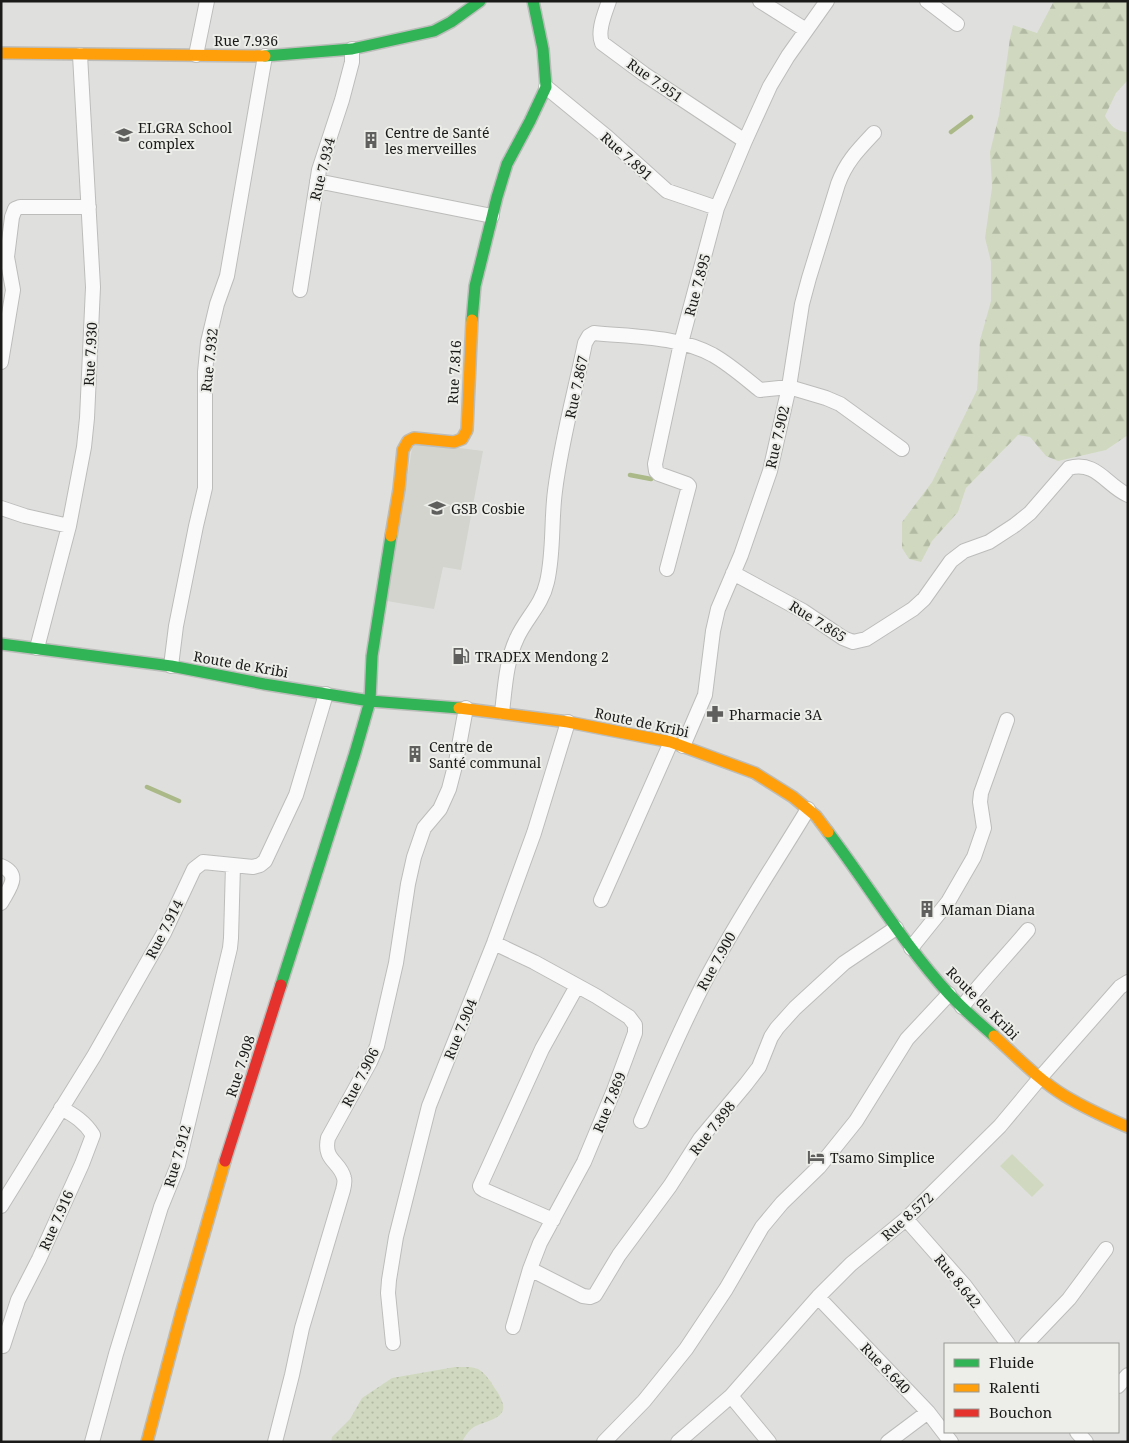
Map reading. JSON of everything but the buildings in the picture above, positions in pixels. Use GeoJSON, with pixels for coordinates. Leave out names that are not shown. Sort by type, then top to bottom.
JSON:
{"type":"FeatureCollection","features":[{"type":"Feature","properties":{"kind":"street"},"geometry":{"type":"LineString","coordinates":[[196,55],[207,1]]}},
{"type":"Feature","properties":{"kind":"street","name":"Rue 7.936"},"geometry":{"type":"LineString","coordinates":[[1,53],[265,56],[352,49],[434,31],[451,22],[480,1]]}},
{"type":"Feature","properties":{"kind":"street"},"geometry":{"type":"LineString","coordinates":[[533,1],[543,50],[546,87]]}},
{"type":"Feature","properties":{"kind":"street","name":"Rue 7.951"},"geometry":{"type":"LineString","coordinates":[[609,1],[600,37],[602,43],[644,74],[745,141]]}},
{"type":"Feature","properties":{"kind":"street"},"geometry":{"type":"LineString","coordinates":[[760,1],[806,30]]}},
{"type":"Feature","properties":{"kind":"street","name":"Rue 7.895"},"geometry":{"type":"LineString","coordinates":[[667,569],[689,486],[659,474],[656,471],[655,464],[681,343],[717,208],[770,86],[788,56],[827,1]]}},
{"type":"Feature","properties":{"kind":"street"},"geometry":{"type":"LineString","coordinates":[[927,1],[957,24]]}},
{"type":"Feature","properties":{"kind":"street","name":"Rue 7.934"},"geometry":{"type":"LineString","coordinates":[[300,290],[319,170],[342,100],[352,62],[352,49]]}},
{"type":"Feature","properties":{"kind":"street","name":"Rue 7.930"},"geometry":{"type":"LineString","coordinates":[[37,648],[69,526],[84,447],[87,418],[92,287],[80,55]]}},
{"type":"Feature","properties":{"kind":"street","name":"Rue 7.932"},"geometry":{"type":"LineString","coordinates":[[171,666],[176,626],[205,488],[205,372],[208,342],[217,304],[227,276],[265,56]]}},
{"type":"Feature","properties":{"kind":"street","name":"Rue 7.891"},"geometry":{"type":"LineString","coordinates":[[546,87],[607,137],[667,191],[717,208]]}},
{"type":"Feature","properties":{"kind":"street","name":"Rue 7.816"},"geometry":{"type":"LineString","coordinates":[[370,701],[372,656],[403,450],[408,441],[414,438],[454,442],[462,439],[467,430],[475,286],[497,197],[510,157],[546,87]]}},
{"type":"Feature","properties":{"kind":"street","name":"Rue 7.902"},"geometry":{"type":"LineString","coordinates":[[601,900],[677,744],[705,695],[713,631],[718,609],[750,529],[770,470],[788,387],[804,296],[842,172],[874,133]]}},
{"type":"Feature","properties":{"kind":"street"},"geometry":{"type":"LineString","coordinates":[[317,181],[492,216]]}},
{"type":"Feature","properties":{"kind":"street"},"geometry":{"type":"LineString","coordinates":[[1,362],[7,290],[7,257],[12,217],[15,209],[20,207],[89,207]]}},
{"type":"Feature","properties":{"kind":"street","name":"Rue 7.867"},"geometry":{"type":"LineString","coordinates":[[502,712],[510,655],[517,637],[541,602],[547,583],[553,502],[557,476],[585,343],[589,336],[594,333],[662,339],[681,343],[712,355],[760,390],[788,387],[840,404],[902,449]]}},
{"type":"Feature","properties":{"kind":"street","name":"Rue 7.865"},"geometry":{"type":"LineString","coordinates":[[733,573],[804,611],[843,638],[853,642],[866,639],[913,609],[924,599],[951,561],[964,551],[989,542],[1015,525],[1030,513],[1069,468],[1078,465],[1091,468],[1128,495]]}},
{"type":"Feature","properties":{"kind":"street"},"geometry":{"type":"LineString","coordinates":[[1,508],[25,516],[69,526]]}},
{"type":"Feature","properties":{"kind":"street","name":"Route de Kribi"},"geometry":{"type":"LineString","coordinates":[[1,644],[171,666],[264,684],[370,701],[466,708],[568,722],[677,744],[755,773],[793,797],[816,816],[833,837],[911,948],[962,1007],[1040,1078],[1065,1096],[1128,1128]]}},
{"type":"Feature","properties":{"kind":"street","name":"Rue 7.914"},"geometry":{"type":"LineString","coordinates":[[1,1206],[94,1056],[164,933],[194,869],[203,862],[253,867],[260,866],[265,861],[296,794],[326,694]]}},
{"type":"Feature","properties":{"kind":"street","name":"Rue 7.908"},"geometry":{"type":"LineString","coordinates":[[147,1442],[221,1175],[370,701]]}},
{"type":"Feature","properties":{"kind":"street","name":"Rue 7.906"},"geometry":{"type":"LineString","coordinates":[[275,1442],[302,1328],[345,1179],[329,1157],[326,1146],[328,1138],[377,1046],[396,962],[414,856],[424,828],[440,809],[449,789],[466,708]]}},
{"type":"Feature","properties":{"kind":"street"},"geometry":{"type":"LineString","coordinates":[[911,948],[948,902],[974,857],[984,828],[980,802],[981,793],[1007,720]]}},
{"type":"Feature","properties":{"kind":"street","name":"Rue 7.904"},"geometry":{"type":"LineString","coordinates":[[393,1343],[388,1293],[389,1280],[396,1237],[429,1106],[494,943],[534,833],[568,722]]}},
{"type":"Feature","properties":{"kind":"street","name":"Rue 7.900"},"geometry":{"type":"LineString","coordinates":[[641,1121],[669,1055],[704,982],[740,918],[808,810]]}},
{"type":"Feature","properties":{"kind":"street","name":"Rue 7.912"},"geometry":{"type":"LineString","coordinates":[[92,1442],[116,1354],[162,1207],[178,1165],[230,948],[233,865]]}},
{"type":"Feature","properties":{"kind":"street"},"geometry":{"type":"LineString","coordinates":[[1,866],[13,874],[13,879],[1,902]]}},
{"type":"Feature","properties":{"kind":"street","name":"Rue 7.898"},"geometry":{"type":"LineString","coordinates":[[530,1269],[583,1296],[590,1297],[595,1295],[619,1254],[670,1186],[700,1139],[758,1067],[777,1028],[795,1008],[844,963],[896,928]]}},
{"type":"Feature","properties":{"kind":"street"},"geometry":{"type":"LineString","coordinates":[[962,1007],[983,980],[1028,930]]}},
{"type":"Feature","properties":{"kind":"street","name":"Rue 7.869"},"geometry":{"type":"LineString","coordinates":[[494,943],[578,986],[630,1017],[635,1025],[635,1033],[614,1090],[584,1162],[540,1243],[530,1269],[513,1327]]}},
{"type":"Feature","properties":{"kind":"street","name":"Rue 8.572"},"geometry":{"type":"LineString","coordinates":[[678,1442],[731,1396],[818,1297],[851,1264],[906,1220],[1000,1126],[1120,987],[1128,982]]}},
{"type":"Feature","properties":{"kind":"street"},"geometry":{"type":"LineString","coordinates":[[553,1220],[484,1190],[480,1186],[542,1049],[578,986]]}},
{"type":"Feature","properties":{"kind":"street"},"geometry":{"type":"LineString","coordinates":[[604,1442],[644,1401],[686,1349],[726,1289],[762,1227],[782,1202],[819,1167],[856,1120],[907,1039],[949,994]]}},
{"type":"Feature","properties":{"kind":"street","name":"Rue 7.916"},"geometry":{"type":"LineString","coordinates":[[3,1346],[18,1300],[39,1259],[93,1135],[88,1126],[76,1116],[60,1108]]}},
{"type":"Feature","properties":{"kind":"street","name":"Rue 8.642"},"geometry":{"type":"LineString","coordinates":[[906,1220],[965,1286],[1007,1343]]}},
{"type":"Feature","properties":{"kind":"street"},"geometry":{"type":"LineString","coordinates":[[1027,1343],[1069,1299],[1106,1249]]}},
{"type":"Feature","properties":{"kind":"street","name":"Rue 8.640"},"geometry":{"type":"LineString","coordinates":[[818,1297],[928,1412],[944,1433]]}},
{"type":"Feature","properties":{"kind":"street"},"geometry":{"type":"LineString","coordinates":[[1119,1385],[1128,1375]]}},
{"type":"Feature","properties":{"kind":"street"},"geometry":{"type":"LineString","coordinates":[[731,1396],[769,1442]]}},
{"type":"Feature","properties":{"kind":"street"},"geometry":{"type":"LineString","coordinates":[[888,1442],[928,1412]]}},
{"type":"Feature","properties":{"kind":"shaded area","name":"GSB Cosbie"},"geometry":{"type":"Polygon","coordinates":[[[413,442],[483,451],[461,570],[443,567],[434,609],[387,601],[413,442]]]}},
{"type":"Feature","properties":{"kind":"green space"},"geometry":{"type":"Polygon","coordinates":[[[1054,1],[1128,1],[1128,80],[1116,93],[1105,116],[1114,127],[1120,131],[1128,132],[1128,435],[1106,450],[1058,461],[1046,456],[1030,437],[1018,435],[966,488],[958,512],[932,541],[921,562],[909,559],[902,548],[902,522],[932,482],[977,390],[980,340],[991,301],[991,262],[985,238],[992,187],[990,152],[999,115],[1013,25],[1037,33],[1054,1]]]}},
{"type":"Feature","properties":{"kind":"green space"},"geometry":{"type":"Polygon","coordinates":[[[1012,1154],[1044,1185],[1032,1197],[1000,1166],[1012,1154]]]}},
{"type":"Feature","properties":{"kind":"green space"},"geometry":{"type":"Polygon","coordinates":[[[455,1367],[472,1367],[483,1372],[498,1393],[503,1406],[503,1411],[500,1415],[472,1428],[462,1442],[331,1442],[332,1437],[350,1419],[362,1398],[392,1378],[455,1367]]]}},
{"type":"Feature","properties":{"kind":"waterway"},"geometry":{"type":"LineString","coordinates":[[951,132],[971,117]]}},
{"type":"Feature","properties":{"kind":"waterway"},"geometry":{"type":"LineString","coordinates":[[630,475],[651,479]]}},
{"type":"Feature","properties":{"kind":"waterway"},"geometry":{"type":"LineString","coordinates":[[147,787],[179,801]]}},
{"type":"Feature","properties":{"kind":"traffic: fast"},"geometry":{"type":"LineString","coordinates":[[265,56],[352,49],[434,31],[451,22],[480,1]]}},
{"type":"Feature","properties":{"kind":"traffic: fast"},"geometry":{"type":"LineString","coordinates":[[472,320],[475,286],[507,164],[546,87],[543,49],[533,1]]}},
{"type":"Feature","properties":{"kind":"traffic: fast"},"geometry":{"type":"LineString","coordinates":[[281,985],[370,701],[372,656],[391,536]]}},
{"type":"Feature","properties":{"kind":"traffic: fast"},"geometry":{"type":"LineString","coordinates":[[1,644],[171,666],[264,684],[370,701],[459,708]]}},
{"type":"Feature","properties":{"kind":"traffic: fast"},"geometry":{"type":"LineString","coordinates":[[828,832],[917,956],[949,994],[994,1036]]}},
{"type":"Feature","properties":{"kind":"traffic: slow"},"geometry":{"type":"LineString","coordinates":[[1,53],[265,56]]}},
{"type":"Feature","properties":{"kind":"traffic: slow"},"geometry":{"type":"LineString","coordinates":[[391,536],[403,450],[408,441],[414,438],[454,442],[462,439],[467,430],[472,320]]}},
{"type":"Feature","properties":{"kind":"traffic: slow"},"geometry":{"type":"LineString","coordinates":[[459,708],[568,722],[671,742],[755,773],[793,797],[816,816],[828,832]]}},
{"type":"Feature","properties":{"kind":"traffic: slow"},"geometry":{"type":"LineString","coordinates":[[994,1036],[1055,1090],[1088,1109],[1128,1127]]}},
{"type":"Feature","properties":{"kind":"traffic: slow"},"geometry":{"type":"LineString","coordinates":[[147,1442],[225,1161]]}},
{"type":"Feature","properties":{"kind":"traffic: jam"},"geometry":{"type":"LineString","coordinates":[[225,1161],[281,985]]}},
{"type":"Feature","properties":{"kind":"place","name":"ELGRA School complex"},"geometry":{"type":"Point","coordinates":[124,135]}},
{"type":"Feature","properties":{"kind":"place","name":"Centre de Santé les merveilles"},"geometry":{"type":"Point","coordinates":[371,140]}},
{"type":"Feature","properties":{"kind":"place","name":"GSB Cosbie"},"geometry":{"type":"Point","coordinates":[437,508]}},
{"type":"Feature","properties":{"kind":"place","name":"TRADEX Mendong 2"},"geometry":{"type":"Point","coordinates":[461,656]}},
{"type":"Feature","properties":{"kind":"place","name":"Pharmacie 3A"},"geometry":{"type":"Point","coordinates":[715,714]}},
{"type":"Feature","properties":{"kind":"place","name":"Centre de Santé communal"},"geometry":{"type":"Point","coordinates":[415,754]}},
{"type":"Feature","properties":{"kind":"place","name":"Maman Diana"},"geometry":{"type":"Point","coordinates":[927,909]}},
{"type":"Feature","properties":{"kind":"place","name":"Tsamo Simplice"},"geometry":{"type":"Point","coordinates":[816,1157]}}]}
